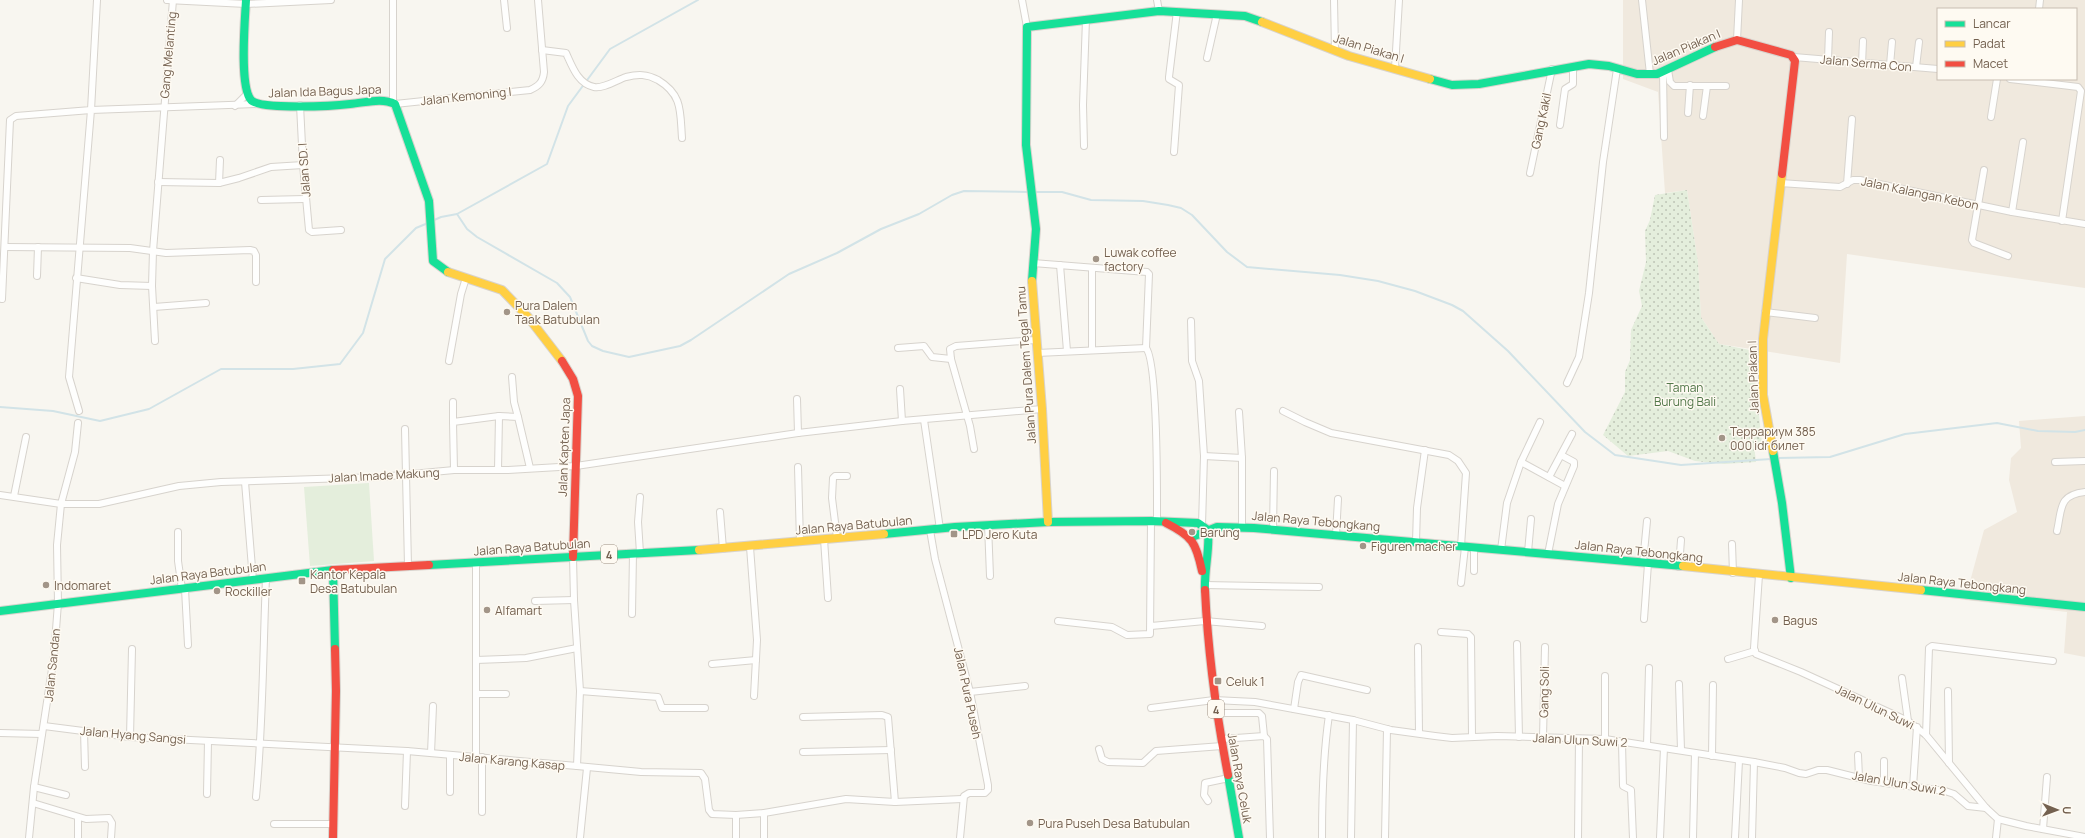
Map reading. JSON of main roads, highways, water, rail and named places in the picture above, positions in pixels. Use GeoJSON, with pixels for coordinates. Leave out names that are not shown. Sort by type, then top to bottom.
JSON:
{"type":"FeatureCollection","features":[{"type":"Feature","properties":{"kind":"main road","name":"Jalan Ida Bagus Japa"},"geometry":{"type":"LineString","coordinates":[[246,2],[245,61],[250,100],[258,104],[352,104],[382,100],[394,104],[399,111],[430,205],[431,243]]}},
{"type":"Feature","properties":{"kind":"main road","name":"Jalan Piakan I"},"geometry":{"type":"LineString","coordinates":[[1027,27],[1086,19],[1129,16],[1159,11],[1250,17],[1336,50],[1452,85],[1467,85],[1552,69],[1589,64],[1638,74],[1650,74],[1666,71],[1716,46],[1737,40],[1794,57],[1795,67],[1762,339],[1763,390],[1784,516],[1791,578]]}},
{"type":"Feature","properties":{"kind":"main road","name":"Jalan Pura Dalem Tegal Tamu"},"geometry":{"type":"LineString","coordinates":[[1027,27],[1026,145],[1036,229],[1031,288],[1042,409],[1048,522]]}},
{"type":"Feature","properties":{"kind":"main road","name":"Jalan Kapten Japa"},"geometry":{"type":"LineString","coordinates":[[431,243],[432,259],[437,265],[466,278],[500,289],[508,295],[571,375],[576,386],[578,399],[573,557]]}},
{"type":"Feature","properties":{"kind":"main road","name":"Jalan Raya Batubulan"},"geometry":{"type":"LineString","coordinates":[[1157,521],[1192,537]]}},
{"type":"Feature","properties":{"kind":"main road","name":"Jalan Raya Batubulan"},"geometry":{"type":"LineString","coordinates":[[0,611],[333,570],[723,549],[988,525],[1048,522],[1157,521],[1205,528]]}},
{"type":"Feature","properties":{"kind":"main road","name":"Jalan Raya Tebongkang"},"geometry":{"type":"LineString","coordinates":[[1192,537],[1205,528],[1242,528],[1336,535],[1528,552],[2085,607]]}},
{"type":"Feature","properties":{"kind":"main road","name":"Jalan Raya Celuk"},"geometry":{"type":"LineString","coordinates":[[1205,528],[1209,542],[1204,582],[1205,621],[1214,700],[1239,838]]}},
{"type":"Feature","properties":{"kind":"main road","name":"Jalan Raya Celuk"},"geometry":{"type":"LineString","coordinates":[[1192,537],[1196,545],[1204,582]]}},
{"type":"Feature","properties":{"kind":"main road"},"geometry":{"type":"LineString","coordinates":[[333,570],[336,691],[333,838]]}},
{"type":"Feature","properties":{"kind":"waterway"},"geometry":{"type":"LineString","coordinates":[[432,221],[441,217],[457,214],[547,164],[568,106],[610,49],[698,0]]}},
{"type":"Feature","properties":{"kind":"waterway"},"geometry":{"type":"LineString","coordinates":[[457,214],[467,229],[477,237],[557,283],[570,297],[588,341],[592,346],[603,351],[629,357],[680,346],[789,274],[837,253],[881,229],[919,214],[952,195],[964,191],[1030,192]]}},
{"type":"Feature","properties":{"kind":"waterway"},"geometry":{"type":"LineString","coordinates":[[1034,192],[1062,192],[1091,200],[1143,201],[1181,208],[1192,215],[1227,252],[1247,267],[1340,275],[1378,281],[1415,291],[1452,305],[1463,311],[1508,351],[1585,432],[1615,455],[1681,465],[1771,459]]}},
{"type":"Feature","properties":{"kind":"waterway"},"geometry":{"type":"LineString","coordinates":[[0,407],[53,411],[100,421],[149,409],[221,369],[293,369],[340,364],[363,333],[385,259],[416,228],[428,223]]}},
{"type":"Feature","properties":{"kind":"waterway"},"geometry":{"type":"LineString","coordinates":[[1776,458],[1830,457],[1905,434],[1997,423],[2038,431],[2075,432],[2085,430]]}},
{"type":"Feature","properties":{"kind":"place","name":"Luwak coffee factory"},"geometry":{"type":"Point","coordinates":[1096,259]}},
{"type":"Feature","properties":{"kind":"place","name":"Pura Dalem Taak Batubulan"},"geometry":{"type":"Point","coordinates":[507,312]}},
{"type":"Feature","properties":{"kind":"place","name":"Террариум 385 000 idr билет"},"geometry":{"type":"Point","coordinates":[1722,438]}},
{"type":"Feature","properties":{"kind":"place","name":"Barung"},"geometry":{"type":"Point","coordinates":[1192,532]}},
{"type":"Feature","properties":{"kind":"place","name":"LPD Jero Kuta"},"geometry":{"type":"Point","coordinates":[954,534]}},
{"type":"Feature","properties":{"kind":"place","name":"Figuren macher"},"geometry":{"type":"Point","coordinates":[1363,546]}},
{"type":"Feature","properties":{"kind":"place","name":"Kantor Kepala Desa Batubulan"},"geometry":{"type":"Point","coordinates":[302,581]}},
{"type":"Feature","properties":{"kind":"place","name":"Indomaret"},"geometry":{"type":"Point","coordinates":[46,585]}},
{"type":"Feature","properties":{"kind":"place","name":"Rockiller"},"geometry":{"type":"Point","coordinates":[217,591]}},
{"type":"Feature","properties":{"kind":"place","name":"Alfamart"},"geometry":{"type":"Point","coordinates":[487,610]}},
{"type":"Feature","properties":{"kind":"place","name":"Bagus"},"geometry":{"type":"Point","coordinates":[1775,620]}},
{"type":"Feature","properties":{"kind":"place","name":"Celuk 1"},"geometry":{"type":"Point","coordinates":[1218,681]}},
{"type":"Feature","properties":{"kind":"place","name":"Pura Puseh Desa Batubulan"},"geometry":{"type":"Point","coordinates":[1030,823]}},
{"type":"Feature","properties":{"kind":"park label","name":"Taman Burung Bali"},"geometry":{"type":"Point","coordinates":[1685,394]}}]}
